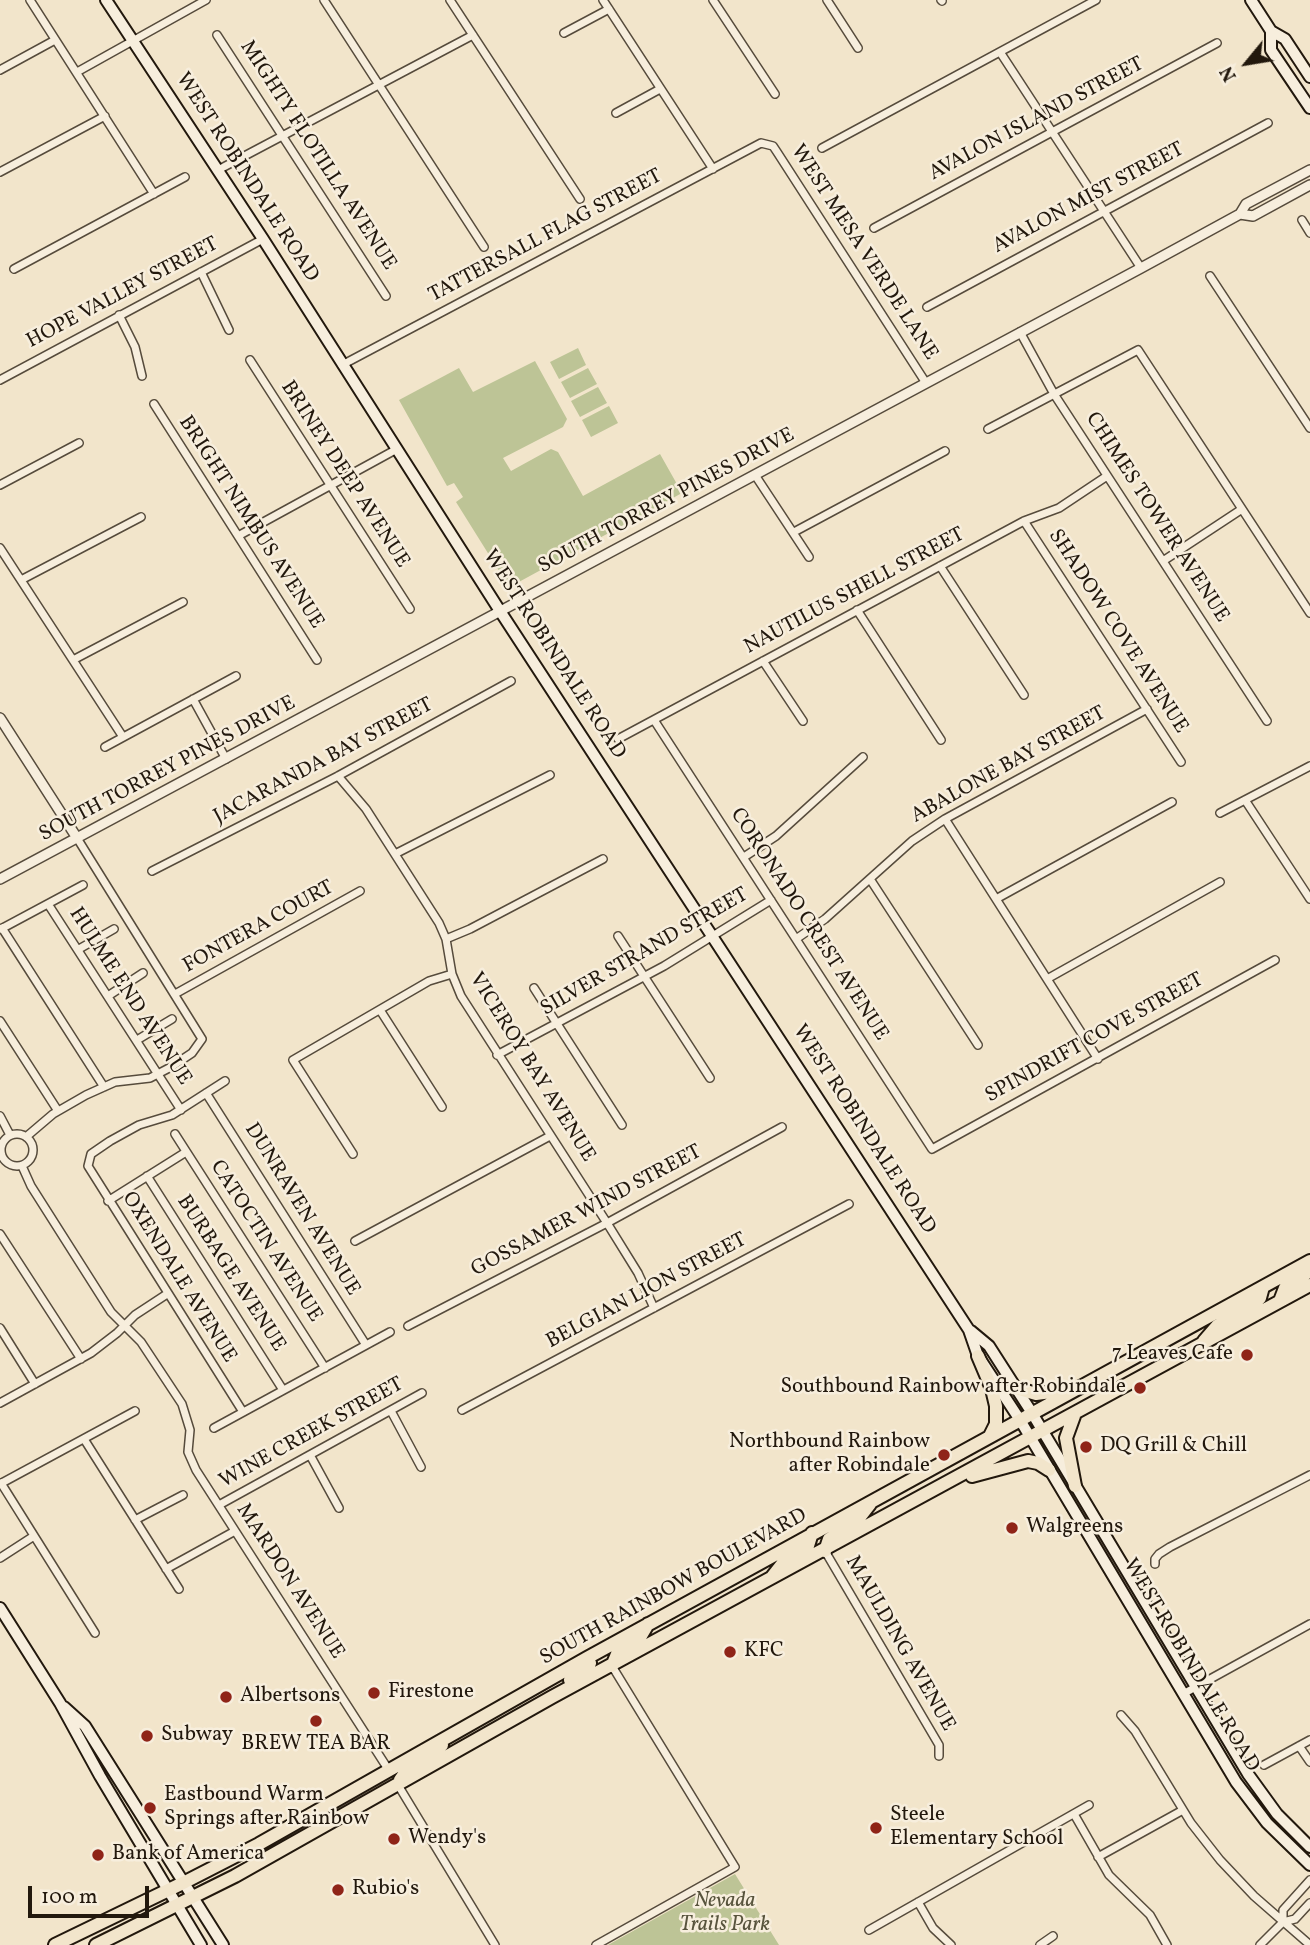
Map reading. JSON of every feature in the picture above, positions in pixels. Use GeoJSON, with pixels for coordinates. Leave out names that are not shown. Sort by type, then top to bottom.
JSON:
{"type":"FeatureCollection","features":[{"type":"Feature","properties":{"kind":"main road","name":"WEST ROBINDALE ROAD"},"geometry":{"type":"LineString","coordinates":[[106,0],[969,1330],[978,1356],[1020,1420],[1246,1797],[1280,1837],[1310,1865]]}},
{"type":"Feature","properties":{"kind":"main road"},"geometry":{"type":"LineString","coordinates":[[1251,0],[1271,31],[1285,39],[1310,77]]}},
{"type":"Feature","properties":{"kind":"main road"},"geometry":{"type":"LineString","coordinates":[[1271,31],[1271,50],[1310,108]]}},
{"type":"Feature","properties":{"kind":"main road","name":"SOUTH RAINBOW BOULEVARD"},"geometry":{"type":"LineString","coordinates":[[55,1945],[169,1891],[259,1844],[388,1769],[812,1533],[1310,1261]]}},
{"type":"Feature","properties":{"kind":"main road"},"geometry":{"type":"LineString","coordinates":[[1280,1301],[1285,1288],[1310,1271]]}},
{"type":"Feature","properties":{"kind":"main road","name":"SOUTH RAINBOW BOULEVARD"},"geometry":{"type":"LineString","coordinates":[[96,1945],[194,1897],[552,1697],[770,1581],[1310,1285]]}},
{"type":"Feature","properties":{"kind":"main road"},"geometry":{"type":"LineString","coordinates":[[1199,1347],[1217,1326],[1255,1303],[1260,1298],[1263,1287]]}},
{"type":"Feature","properties":{"kind":"main road","name":"WEST ROBINDALE ROAD"},"geometry":{"type":"LineString","coordinates":[[969,1330],[989,1346],[1032,1413],[1257,1788],[1310,1847]]}},
{"type":"Feature","properties":{"kind":"main road"},"geometry":{"type":"LineString","coordinates":[[978,1356],[996,1406],[996,1424],[990,1436]]}},
{"type":"Feature","properties":{"kind":"main road"},"geometry":{"type":"LineString","coordinates":[[1016,1388],[1036,1394],[1059,1389],[1077,1389]]}},
{"type":"Feature","properties":{"kind":"main road"},"geometry":{"type":"LineString","coordinates":[[1075,1415],[1067,1429],[1066,1438],[1075,1486]]}},
{"type":"Feature","properties":{"kind":"main road"},"geometry":{"type":"LineString","coordinates":[[948,1482],[1028,1461],[1038,1463],[1049,1470]]}},
{"type":"Feature","properties":{"kind":"main road"},"geometry":{"type":"LineString","coordinates":[[825,1551],[829,1539],[856,1522],[872,1501]]}},
{"type":"Feature","properties":{"kind":"main road"},"geometry":{"type":"LineString","coordinates":[[770,1581],[775,1570],[783,1563],[807,1549],[812,1533]]}},
{"type":"Feature","properties":{"kind":"main road"},"geometry":{"type":"LineString","coordinates":[[1095,1546],[1101,1545],[1119,1570],[1131,1581]]}},
{"type":"Feature","properties":{"kind":"main road"},"geometry":{"type":"LineString","coordinates":[[0,1608],[60,1703],[201,1945]]}},
{"type":"Feature","properties":{"kind":"main road"},"geometry":{"type":"LineString","coordinates":[[612,1666],[617,1654],[638,1641],[649,1624]]}},
{"type":"Feature","properties":{"kind":"main road"},"geometry":{"type":"LineString","coordinates":[[552,1697],[567,1682],[588,1668],[590,1663],[587,1658]]}},
{"type":"Feature","properties":{"kind":"main road"},"geometry":{"type":"LineString","coordinates":[[60,1703],[85,1726],[223,1945]]}},
{"type":"Feature","properties":{"kind":"main road"},"geometry":{"type":"LineString","coordinates":[[74,1730],[106,1774],[111,1778],[119,1778]]}},
{"type":"Feature","properties":{"kind":"main road"},"geometry":{"type":"LineString","coordinates":[[398,1784],[407,1769],[429,1757],[458,1731]]}},
{"type":"Feature","properties":{"kind":"main road"},"geometry":{"type":"LineString","coordinates":[[332,1821],[351,1803],[384,1780],[388,1769]]}},
{"type":"Feature","properties":{"kind":"street"},"geometry":{"type":"LineString","coordinates":[[30,0],[154,194]]}},
{"type":"Feature","properties":{"kind":"street"},"geometry":{"type":"LineString","coordinates":[[77,72],[206,0]]}},
{"type":"Feature","properties":{"kind":"street"},"geometry":{"type":"LineString","coordinates":[[324,0],[484,247]]}},
{"type":"Feature","properties":{"kind":"street"},"geometry":{"type":"LineString","coordinates":[[450,0],[580,198]]}},
{"type":"Feature","properties":{"kind":"street"},"geometry":{"type":"LineString","coordinates":[[603,0],[713,169]]}},
{"type":"Feature","properties":{"kind":"street"},"geometry":{"type":"LineString","coordinates":[[713,0],[775,94]]}},
{"type":"Feature","properties":{"kind":"street"},"geometry":{"type":"LineString","coordinates":[[827,0],[858,48]]}},
{"type":"Feature","properties":{"kind":"street"},"geometry":{"type":"LineString","coordinates":[[822,148],[1097,0]]}},
{"type":"Feature","properties":{"kind":"street"},"geometry":{"type":"LineString","coordinates":[[564,33],[609,9]]}},
{"type":"Feature","properties":{"kind":"street","name":"MIGHTY FLOTILLA AVENUE"},"geometry":{"type":"LineString","coordinates":[[217,35],[386,296]]}},
{"type":"Feature","properties":{"kind":"street"},"geometry":{"type":"LineString","coordinates":[[218,170],[473,35]]}},
{"type":"Feature","properties":{"kind":"street"},"geometry":{"type":"LineString","coordinates":[[0,70],[55,40]]}},
{"type":"Feature","properties":{"kind":"street","name":"AVALON ISLAND STREET"},"geometry":{"type":"LineString","coordinates":[[874,228],[1217,43]]}},
{"type":"Feature","properties":{"kind":"street"},"geometry":{"type":"LineString","coordinates":[[1000,52],[1141,268]]}},
{"type":"Feature","properties":{"kind":"street"},"geometry":{"type":"LineString","coordinates":[[616,113],[660,89]]}},
{"type":"Feature","properties":{"kind":"street"},"geometry":{"type":"LineString","coordinates":[[0,172],[105,116]]}},
{"type":"Feature","properties":{"kind":"street","name":"AVALON MIST STREET"},"geometry":{"type":"LineString","coordinates":[[927,307],[1268,123]]}},
{"type":"Feature","properties":{"kind":"street","name":"TATTERSALL FLAG STREET"},"geometry":{"type":"LineString","coordinates":[[342,365],[761,143],[768,144]]}},
{"type":"Feature","properties":{"kind":"street","name":"WEST MESA VERDE LANE"},"geometry":{"type":"LineString","coordinates":[[768,144],[777,152],[926,383]]}},
{"type":"Feature","properties":{"kind":"street","name":"SOUTH TORREY PINES DRIVE"},"geometry":{"type":"LineString","coordinates":[[0,879],[1141,268],[1240,214],[1246,204],[1310,170]]}},
{"type":"Feature","properties":{"kind":"street"},"geometry":{"type":"LineString","coordinates":[[14,269],[185,177]]}},
{"type":"Feature","properties":{"kind":"street","name":"SOUTH TORREY PINES DRIVE"},"geometry":{"type":"LineString","coordinates":[[1240,214],[1252,216],[1310,185]]}},
{"type":"Feature","properties":{"kind":"street"},"geometry":{"type":"LineString","coordinates":[[1302,220],[1310,233]]}},
{"type":"Feature","properties":{"kind":"street","name":"HOPE VALLEY STREET"},"geometry":{"type":"LineString","coordinates":[[0,380],[263,239]]}},
{"type":"Feature","properties":{"kind":"street"},"geometry":{"type":"LineString","coordinates":[[201,272],[229,330]]}},
{"type":"Feature","properties":{"kind":"street"},"geometry":{"type":"LineString","coordinates":[[1210,276],[1310,428]]}},
{"type":"Feature","properties":{"kind":"street"},"geometry":{"type":"LineString","coordinates":[[119,315],[135,347],[142,376]]}},
{"type":"Feature","properties":{"kind":"street","name":"CHIMES TOWER AVENUE"},"geometry":{"type":"LineString","coordinates":[[1020,332],[1054,394],[1267,721]]}},
{"type":"Feature","properties":{"kind":"street"},"geometry":{"type":"LineString","coordinates":[[988,429],[1138,349],[1310,613]]}},
{"type":"Feature","properties":{"kind":"street","name":"BRINEY DEEP AVENUE"},"geometry":{"type":"LineString","coordinates":[[250,360],[410,609]]}},
{"type":"Feature","properties":{"kind":"street","name":"BRIGHT NIMBUS AVENUE"},"geometry":{"type":"LineString","coordinates":[[154,404],[317,660]]}},
{"type":"Feature","properties":{"kind":"street"},"geometry":{"type":"LineString","coordinates":[[0,485],[79,443]]}},
{"type":"Feature","properties":{"kind":"street"},"geometry":{"type":"LineString","coordinates":[[238,536],[397,449]]}},
{"type":"Feature","properties":{"kind":"street"},"geometry":{"type":"LineString","coordinates":[[794,532],[945,451]]}},
{"type":"Feature","properties":{"kind":"street"},"geometry":{"type":"LineString","coordinates":[[755,475],[809,556]]}},
{"type":"Feature","properties":{"kind":"street","name":"NAUTILUS SHELL STREET"},"geometry":{"type":"LineString","coordinates":[[618,739],[1024,521],[1059,508],[1107,476]]}},
{"type":"Feature","properties":{"kind":"street"},"geometry":{"type":"LineString","coordinates":[[1163,561],[1242,509]]}},
{"type":"Feature","properties":{"kind":"street"},"geometry":{"type":"LineString","coordinates":[[21,580],[141,517]]}},
{"type":"Feature","properties":{"kind":"street","name":"SHADOW COVE AVENUE"},"geometry":{"type":"LineString","coordinates":[[1024,521],[1181,762]]}},
{"type":"Feature","properties":{"kind":"street"},"geometry":{"type":"LineString","coordinates":[[0,548],[123,737]]}},
{"type":"Feature","properties":{"kind":"street"},"geometry":{"type":"LineString","coordinates":[[940,566],[1024,695]]}},
{"type":"Feature","properties":{"kind":"street"},"geometry":{"type":"LineString","coordinates":[[73,660],[183,602]]}},
{"type":"Feature","properties":{"kind":"street"},"geometry":{"type":"LineString","coordinates":[[857,610],[941,740]]}},
{"type":"Feature","properties":{"kind":"street"},"geometry":{"type":"LineString","coordinates":[[762,661],[803,721]]}},
{"type":"Feature","properties":{"kind":"street"},"geometry":{"type":"LineString","coordinates":[[105,747],[236,676]]}},
{"type":"Feature","properties":{"kind":"street","name":"JACARANDA BAY STREET"},"geometry":{"type":"LineString","coordinates":[[152,872],[338,776],[511,681]]}},
{"type":"Feature","properties":{"kind":"street"},"geometry":{"type":"LineString","coordinates":[[193,699],[226,759]]}},
{"type":"Feature","properties":{"kind":"street","name":"ABALONE BAY STREET"},"geometry":{"type":"LineString","coordinates":[[796,939],[825,919],[912,841],[944,819],[1147,709]]}},
{"type":"Feature","properties":{"kind":"street"},"geometry":{"type":"LineString","coordinates":[[0,718],[201,1035],[201,1042],[192,1054],[150,1078],[124,1080],[104,1087],[58,1111],[26,1137]]}},
{"type":"Feature","properties":{"kind":"street","name":"CORONADO CREST AVENUE"},"geometry":{"type":"LineString","coordinates":[[653,720],[932,1149]]}},
{"type":"Feature","properties":{"kind":"street"},"geometry":{"type":"LineString","coordinates":[[744,857],[776,836],[863,757]]}},
{"type":"Feature","properties":{"kind":"street"},"geometry":{"type":"LineString","coordinates":[[1220,813],[1310,766]]}},
{"type":"Feature","properties":{"kind":"street"},"geometry":{"type":"LineString","coordinates":[[395,854],[550,775]]}},
{"type":"Feature","properties":{"kind":"street","name":"VICEROY BAY AVENUE"},"geometry":{"type":"LineString","coordinates":[[338,776],[366,809],[439,922],[446,939],[452,974],[461,996],[638,1273],[654,1308]]}},
{"type":"Feature","properties":{"kind":"street"},"geometry":{"type":"LineString","coordinates":[[1245,800],[1310,898]]}},
{"type":"Feature","properties":{"kind":"street"},"geometry":{"type":"LineString","coordinates":[[996,899],[1172,802]]}},
{"type":"Feature","properties":{"kind":"street"},"geometry":{"type":"LineString","coordinates":[[944,819],[1098,1059]]}},
{"type":"Feature","properties":{"kind":"street"},"geometry":{"type":"LineString","coordinates":[[446,939],[603,859]]}},
{"type":"Feature","properties":{"kind":"street"},"geometry":{"type":"LineString","coordinates":[[870,879],[978,1045]]}},
{"type":"Feature","properties":{"kind":"street"},"geometry":{"type":"LineString","coordinates":[[1047,979],[1220,882]]}},
{"type":"Feature","properties":{"kind":"street"},"geometry":{"type":"LineString","coordinates":[[83,885],[1,929],[104,1087]]}},
{"type":"Feature","properties":{"kind":"street","name":"FONTERA COURT"},"geometry":{"type":"LineString","coordinates":[[175,994],[360,891]]}},
{"type":"Feature","properties":{"kind":"street","name":"SILVER STRAND STREET"},"geometry":{"type":"LineString","coordinates":[[498,1055],[715,936],[771,900]]}},
{"type":"Feature","properties":{"kind":"street","name":"HULME END AVENUE"},"geometry":{"type":"LineString","coordinates":[[48,904],[181,1110]]}},
{"type":"Feature","properties":{"kind":"street"},"geometry":{"type":"LineString","coordinates":[[79,949],[114,929]]}},
{"type":"Feature","properties":{"kind":"street"},"geometry":{"type":"LineString","coordinates":[[618,936],[710,1078]]}},
{"type":"Feature","properties":{"kind":"street","name":"SPINDRIFT COVE STREET"},"geometry":{"type":"LineString","coordinates":[[932,1149],[1275,960]]}},
{"type":"Feature","properties":{"kind":"street"},"geometry":{"type":"LineString","coordinates":[[108,996],[143,973]]}},
{"type":"Feature","properties":{"kind":"street"},"geometry":{"type":"LineString","coordinates":[[353,1154],[293,1060],[429,981],[452,974]]}},
{"type":"Feature","properties":{"kind":"street"},"geometry":{"type":"LineString","coordinates":[[534,988],[622,1125]]}},
{"type":"Feature","properties":{"kind":"street"},"geometry":{"type":"LineString","coordinates":[[380,1010],[442,1107]]}},
{"type":"Feature","properties":{"kind":"street"},"geometry":{"type":"LineString","coordinates":[[137,1040],[172,1019]]}},
{"type":"Feature","properties":{"kind":"street"},"geometry":{"type":"LineString","coordinates":[[0,1021],[58,1111]]}},
{"type":"Feature","properties":{"kind":"street"},"geometry":{"type":"LineString","coordinates":[[181,1110],[225,1081]]}},
{"type":"Feature","properties":{"kind":"street","name":"DUNRAVEN AVENUE"},"geometry":{"type":"LineString","coordinates":[[206,1093],[366,1345]]}},
{"type":"Feature","properties":{"kind":"street","name":"OXENDALE AVENUE"},"geometry":{"type":"LineString","coordinates":[[181,1110],[128,1131],[97,1150],[91,1154],[89,1171],[243,1412]]}},
{"type":"Feature","properties":{"kind":"street"},"geometry":{"type":"LineString","coordinates":[[0,1116],[10,1135]]}},
{"type":"Feature","properties":{"kind":"street","name":"GOSSAMER WIND STREET"},"geometry":{"type":"LineString","coordinates":[[408,1326],[607,1223],[782,1127]]}},
{"type":"Feature","properties":{"kind":"street","name":"CATOCTIN AVENUE"},"geometry":{"type":"LineString","coordinates":[[175,1134],[325,1368]]}},
{"type":"Feature","properties":{"kind":"street"},"geometry":{"type":"LineString","coordinates":[[10,1135],[26,1137],[32,1145],[32,1155],[22,1166],[2,1163],[1,1147],[10,1135]]}},
{"type":"Feature","properties":{"kind":"street"},"geometry":{"type":"LineString","coordinates":[[355,1241],[550,1136]]}},
{"type":"Feature","properties":{"kind":"street"},"geometry":{"type":"LineString","coordinates":[[108,1201],[186,1152]]}},
{"type":"Feature","properties":{"kind":"street","name":"MARDON AVENUE"},"geometry":{"type":"LineString","coordinates":[[22,1166],[31,1186],[111,1312],[141,1342],[182,1404],[190,1430],[188,1447],[191,1461],[388,1769]]}},
{"type":"Feature","properties":{"kind":"street","name":"BURBAGE AVENUE"},"geometry":{"type":"LineString","coordinates":[[147,1176],[283,1390]]}},
{"type":"Feature","properties":{"kind":"street","name":"BELGIAN LION STREET"},"geometry":{"type":"LineString","coordinates":[[462,1410],[849,1204]]}},
{"type":"Feature","properties":{"kind":"street"},"geometry":{"type":"LineString","coordinates":[[0,1234],[81,1359]]}},
{"type":"Feature","properties":{"kind":"street"},"geometry":{"type":"LineString","coordinates":[[0,1403],[81,1359],[167,1294]]}},
{"type":"Feature","properties":{"kind":"street"},"geometry":{"type":"LineString","coordinates":[[0,1328],[35,1384]]}},
{"type":"Feature","properties":{"kind":"street"},"geometry":{"type":"LineString","coordinates":[[214,1428],[390,1332]]}},
{"type":"Feature","properties":{"kind":"street","name":"WINE CREEK STREET"},"geometry":{"type":"LineString","coordinates":[[219,1505],[422,1394]]}},
{"type":"Feature","properties":{"kind":"street"},"geometry":{"type":"LineString","coordinates":[[95,1633],[1,1483],[135,1411]]}},
{"type":"Feature","properties":{"kind":"street"},"geometry":{"type":"LineString","coordinates":[[391,1411],[421,1467]]}},
{"type":"Feature","properties":{"kind":"street"},"geometry":{"type":"LineString","coordinates":[[84,1439],[179,1589]]}},
{"type":"Feature","properties":{"kind":"street"},"geometry":{"type":"LineString","coordinates":[[310,1455],[339,1508]]}},
{"type":"Feature","properties":{"kind":"street"},"geometry":{"type":"LineString","coordinates":[[1155,1564],[1155,1559],[1170,1547],[1310,1475]]}},
{"type":"Feature","properties":{"kind":"street"},"geometry":{"type":"LineString","coordinates":[[135,1520],[183,1495]]}},
{"type":"Feature","properties":{"kind":"street"},"geometry":{"type":"LineString","coordinates":[[166,1569],[235,1531]]}},
{"type":"Feature","properties":{"kind":"street"},"geometry":{"type":"LineString","coordinates":[[0,1558],[34,1536]]}},
{"type":"Feature","properties":{"kind":"street","name":"MAULDING AVENUE"},"geometry":{"type":"LineString","coordinates":[[825,1551],[939,1745],[939,1756]]}},
{"type":"Feature","properties":{"kind":"street"},"geometry":{"type":"LineString","coordinates":[[1183,1694],[1310,1624]]}},
{"type":"Feature","properties":{"kind":"street"},"geometry":{"type":"LineString","coordinates":[[597,1945],[735,1867],[612,1666]]}},
{"type":"Feature","properties":{"kind":"street"},"geometry":{"type":"LineString","coordinates":[[1121,1715],[1135,1731],[1200,1835],[1233,1874],[1310,1945]]}},
{"type":"Feature","properties":{"kind":"street"},"geometry":{"type":"LineString","coordinates":[[1264,1765],[1310,1740]]}},
{"type":"Feature","properties":{"kind":"street"},"geometry":{"type":"LineString","coordinates":[[1299,1746],[1310,1762]]}},
{"type":"Feature","properties":{"kind":"street"},"geometry":{"type":"LineString","coordinates":[[398,1784],[495,1945]]}},
{"type":"Feature","properties":{"kind":"street"},"geometry":{"type":"LineString","coordinates":[[869,1930],[1089,1805]]}},
{"type":"Feature","properties":{"kind":"street"},"geometry":{"type":"LineString","coordinates":[[1098,1857],[1183,1810]]}},
{"type":"Feature","properties":{"kind":"street"},"geometry":{"type":"LineString","coordinates":[[1074,1814],[1109,1875],[1150,1915],[1167,1945]]}},
{"type":"Feature","properties":{"kind":"street"},"geometry":{"type":"LineString","coordinates":[[1283,1922],[1283,1909],[1310,1880]]}},
{"type":"Feature","properties":{"kind":"street"},"geometry":{"type":"LineString","coordinates":[[918,1902],[933,1928],[951,1945]]}},
{"type":"Feature","properties":{"kind":"street"},"geometry":{"type":"LineString","coordinates":[[1260,1945],[1283,1922],[1295,1919],[1310,1903]]}},
{"type":"Feature","properties":{"kind":"street"},"geometry":{"type":"LineString","coordinates":[[1040,1945],[1053,1936]]}},
{"type":"Feature","properties":{"kind":"green space"},"geometry":{"type":"Polygon","coordinates":[[[578,348],[586,365],[559,379],[550,362],[578,348]]]}},
{"type":"Feature","properties":{"kind":"green space"},"geometry":{"type":"Polygon","coordinates":[[[535,361],[567,419],[563,427],[503,458],[511,471],[551,449],[558,452],[583,496],[660,454],[682,493],[517,583],[506,582],[456,502],[463,497],[454,483],[447,486],[399,400],[459,368],[473,392],[535,361]]]}},
{"type":"Feature","properties":{"kind":"green space"},"geometry":{"type":"Polygon","coordinates":[[[588,368],[597,384],[570,398],[561,382],[588,368]]]}},
{"type":"Feature","properties":{"kind":"green space"},"geometry":{"type":"Polygon","coordinates":[[[598,387],[607,403],[580,417],[571,401],[598,387]]]}},
{"type":"Feature","properties":{"kind":"green space"},"geometry":{"type":"Polygon","coordinates":[[[609,406],[618,423],[591,437],[582,420],[609,406]]]}},
{"type":"Feature","properties":{"kind":"green space","name":"Nevada Trails Park"},"geometry":{"type":"Polygon","coordinates":[[[735,1874],[779,1945],[608,1945],[735,1874]]]}},
{"type":"Feature","properties":{"kind":"place","name":"7 Leaves Cafe"},"geometry":{"type":"Point","coordinates":[1247,1355]}},
{"type":"Feature","properties":{"kind":"place","name":"Southbound Rainbow after Robindale"},"geometry":{"type":"Point","coordinates":[1140,1388]}},
{"type":"Feature","properties":{"kind":"place","name":"DQ Grill & Chill"},"geometry":{"type":"Point","coordinates":[1086,1447]}},
{"type":"Feature","properties":{"kind":"place","name":"Northbound Rainbow after Robindale"},"geometry":{"type":"Point","coordinates":[944,1455]}},
{"type":"Feature","properties":{"kind":"place","name":"Walgreens"},"geometry":{"type":"Point","coordinates":[1012,1528]}},
{"type":"Feature","properties":{"kind":"place","name":"KFC"},"geometry":{"type":"Point","coordinates":[730,1652]}},
{"type":"Feature","properties":{"kind":"place","name":"Firestone"},"geometry":{"type":"Point","coordinates":[374,1693]}},
{"type":"Feature","properties":{"kind":"place","name":"Albertsons"},"geometry":{"type":"Point","coordinates":[226,1697]}},
{"type":"Feature","properties":{"kind":"place","name":"BREW TEA BAR"},"geometry":{"type":"Point","coordinates":[316,1721]}},
{"type":"Feature","properties":{"kind":"place","name":"Subway"},"geometry":{"type":"Point","coordinates":[147,1736]}},
{"type":"Feature","properties":{"kind":"place","name":"Eastbound Warm Springs after Rainbow"},"geometry":{"type":"Point","coordinates":[150,1808]}},
{"type":"Feature","properties":{"kind":"place","name":"Steele Elementary School"},"geometry":{"type":"Point","coordinates":[876,1828]}},
{"type":"Feature","properties":{"kind":"place","name":"Wendy's"},"geometry":{"type":"Point","coordinates":[394,1839]}},
{"type":"Feature","properties":{"kind":"place","name":"Bank of America"},"geometry":{"type":"Point","coordinates":[98,1855]}},
{"type":"Feature","properties":{"kind":"place","name":"Rubio's"},"geometry":{"type":"Point","coordinates":[338,1890]}}]}
